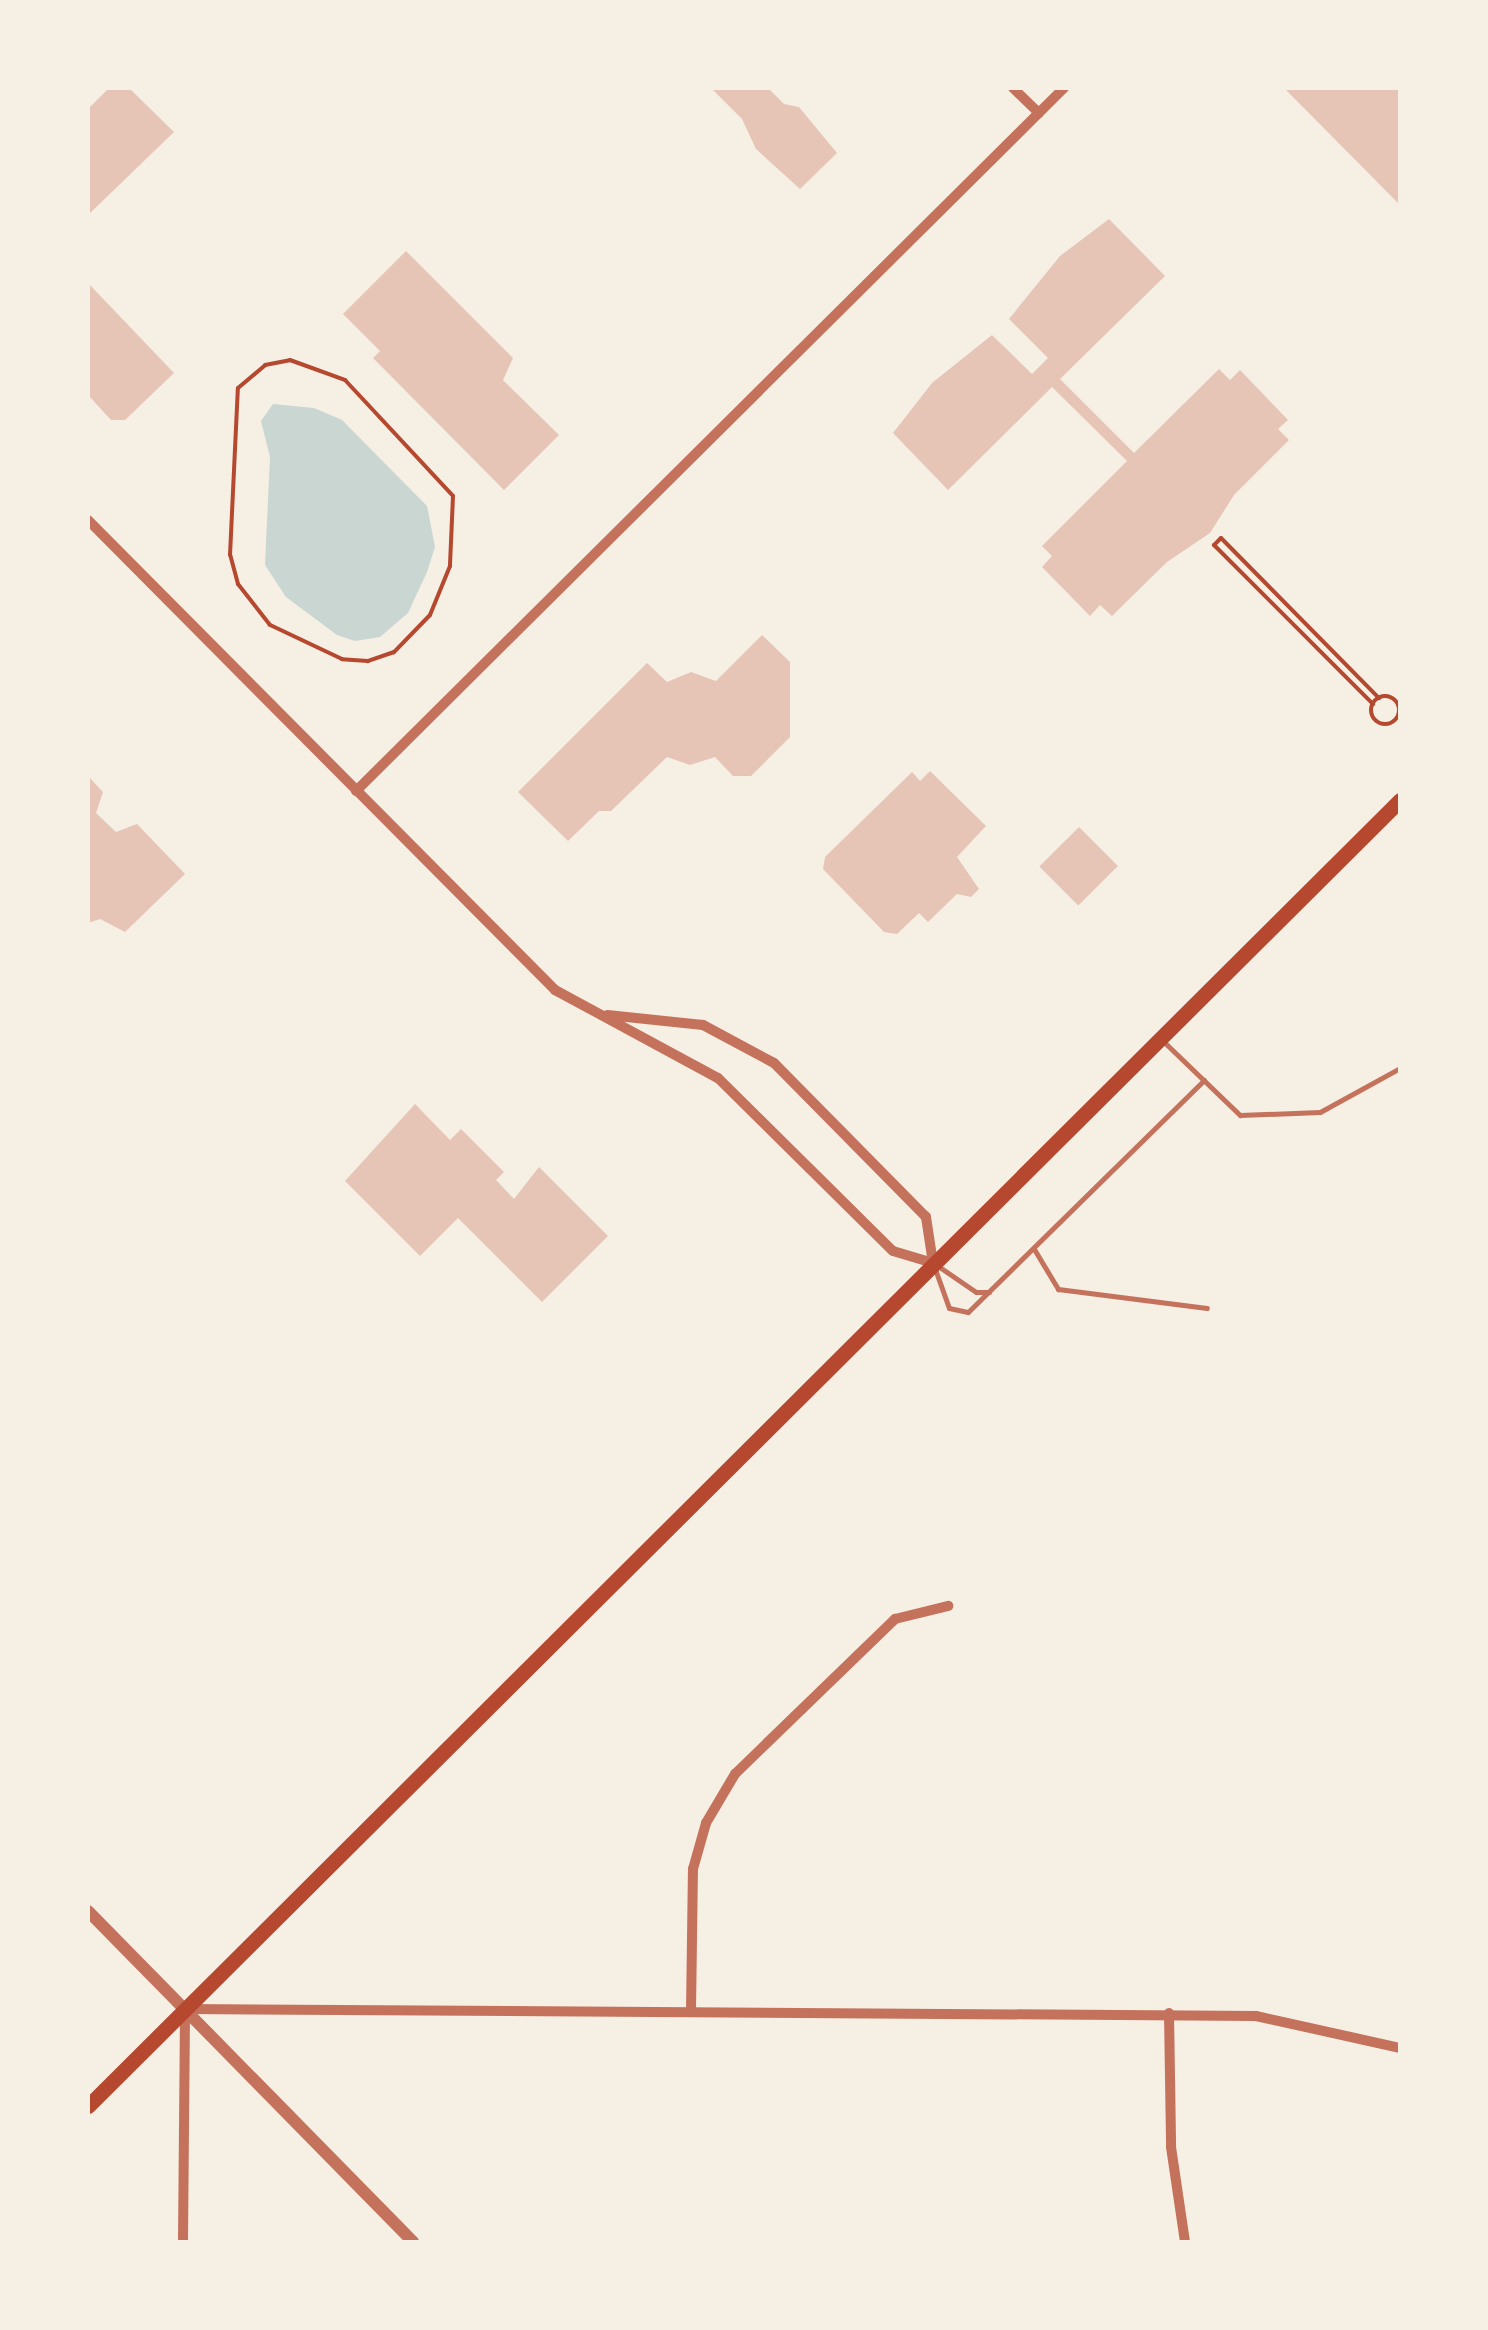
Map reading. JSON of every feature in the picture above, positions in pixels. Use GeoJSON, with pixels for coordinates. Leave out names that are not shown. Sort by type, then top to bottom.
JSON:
{"type":"FeatureCollection","features":[{"type":"Feature","properties":{"kind":"main road"},"geometry":{"type":"LineString","coordinates":[[88,2106],[1400,800]]}},
{"type":"Feature","properties":{"kind":"street"},"geometry":{"type":"LineString","coordinates":[[1013,88],[1039,113]]}},
{"type":"Feature","properties":{"kind":"street"},"geometry":{"type":"LineString","coordinates":[[356,791],[1064,88]]}},
{"type":"Feature","properties":{"kind":"street"},"geometry":{"type":"LineString","coordinates":[[88,520],[555,990],[608,1015],[718,1078],[894,1251],[934,1262],[926,1217],[774,1063],[703,1025],[608,1015]]}},
{"type":"Feature","properties":{"kind":"street"},"geometry":{"type":"LineString","coordinates":[[691,2010],[693,1869],[706,1823],[735,1774],[896,1619],[948,1606]]}},
{"type":"Feature","properties":{"kind":"street"},"geometry":{"type":"LineString","coordinates":[[88,1911],[414,2242]]}},
{"type":"Feature","properties":{"kind":"street"},"geometry":{"type":"LineString","coordinates":[[185,2009],[1168,2013],[1256,2016],[1400,2048]]}},
{"type":"Feature","properties":{"kind":"street"},"geometry":{"type":"LineString","coordinates":[[183,2242],[185,2009]]}},
{"type":"Feature","properties":{"kind":"street"},"geometry":{"type":"LineString","coordinates":[[1168,2013],[1171,2147],[1185,2242]]}},
{"type":"Feature","properties":{"kind":"lane"},"geometry":{"type":"LineString","coordinates":[[1160,1038],[1240,1115],[1320,1112],[1400,1068]]}},
{"type":"Feature","properties":{"kind":"lane"},"geometry":{"type":"LineString","coordinates":[[934,1262],[949,1308],[968,1312],[1204,1080]]}},
{"type":"Feature","properties":{"kind":"lane"},"geometry":{"type":"LineString","coordinates":[[1034,1248],[1058,1289],[1207,1308]]}},
{"type":"Feature","properties":{"kind":"lane"},"geometry":{"type":"LineString","coordinates":[[934,1262],[976,1292],[992,1292]]}},
{"type":"Feature","properties":{"kind":"path"},"geometry":{"type":"LineString","coordinates":[[290,360],[345,380],[453,496],[454,534],[441,591],[430,615],[394,652],[368,661],[342,659],[290,638],[255,610],[238,584],[229,533],[238,388],[265,365],[290,360]]}},
{"type":"Feature","properties":{"kind":"path"},"geometry":{"type":"LineString","coordinates":[[1394,720],[1396,701],[1379,698],[1220,538],[1214,544],[1372,704],[1375,720],[1394,720],[1400,726]]}},
{"type":"Feature","properties":{"kind":"path"},"geometry":{"type":"LineString","coordinates":[[1372,704],[1379,698]]}},
{"type":"Feature","properties":{"kind":"shaded area"},"geometry":{"type":"Polygon","coordinates":[[[273,404],[314,408],[342,420],[427,506],[435,547],[427,572],[408,613],[380,637],[355,641],[337,635],[286,597],[265,565],[270,457],[261,421],[273,404]]]}},
{"type":"Feature","properties":{"kind":"building"},"geometry":{"type":"Polygon","coordinates":[[[109,88],[129,88],[174,132],[88,215],[88,109],[109,88]]]}},
{"type":"Feature","properties":{"kind":"building"},"geometry":{"type":"Polygon","coordinates":[[[711,88],[768,88],[784,104],[799,107],[837,153],[800,189],[756,149],[742,119],[711,88]]]}},
{"type":"Feature","properties":{"kind":"building"},"geometry":{"type":"Polygon","coordinates":[[[1284,88],[1400,88],[1400,205],[1284,88]]]}},
{"type":"Feature","properties":{"kind":"building"},"geometry":{"type":"Polygon","coordinates":[[[1109,219],[1165,276],[1060,379],[1134,453],[1219,369],[1230,380],[1240,370],[1288,420],[1278,429],[1289,440],[1234,495],[1210,533],[1167,562],[1112,616],[1100,605],[1090,616],[1042,567],[1052,556],[1042,546],[1127,461],[1052,387],[948,490],[893,433],[932,383],[992,335],[1032,374],[1048,358],[1009,319],[1060,256],[1109,219]]]}},
{"type":"Feature","properties":{"kind":"building"},"geometry":{"type":"Polygon","coordinates":[[[406,251],[513,358],[503,380],[559,435],[504,490],[373,358],[380,351],[343,314],[406,251]]]}},
{"type":"Feature","properties":{"kind":"building"},"geometry":{"type":"Polygon","coordinates":[[[88,283],[174,373],[125,420],[111,420],[88,395],[88,283]]]}},
{"type":"Feature","properties":{"kind":"building"},"geometry":{"type":"Polygon","coordinates":[[[762,635],[790,662],[790,737],[751,776],[733,776],[715,757],[690,765],[667,757],[611,811],[599,811],[568,841],[518,792],[647,663],[667,682],[691,672],[716,681],[762,635]]]}},
{"type":"Feature","properties":{"kind":"building"},"geometry":{"type":"Polygon","coordinates":[[[930,771],[986,826],[957,857],[979,889],[971,897],[957,894],[928,922],[919,913],[897,934],[884,932],[823,869],[825,857],[912,772],[920,781],[930,771]]]}},
{"type":"Feature","properties":{"kind":"building"},"geometry":{"type":"Polygon","coordinates":[[[88,776],[103,792],[96,813],[116,832],[137,824],[185,874],[125,932],[100,919],[88,923],[88,776]]]}},
{"type":"Feature","properties":{"kind":"building"},"geometry":{"type":"Polygon","coordinates":[[[1079,827],[1118,866],[1078,905],[1039,867],[1079,827]]]}},
{"type":"Feature","properties":{"kind":"building"},"geometry":{"type":"Polygon","coordinates":[[[415,1104],[450,1140],[461,1129],[504,1172],[496,1180],[514,1199],[539,1167],[608,1236],[542,1302],[458,1218],[420,1256],[345,1181],[415,1104]]]}}]}
